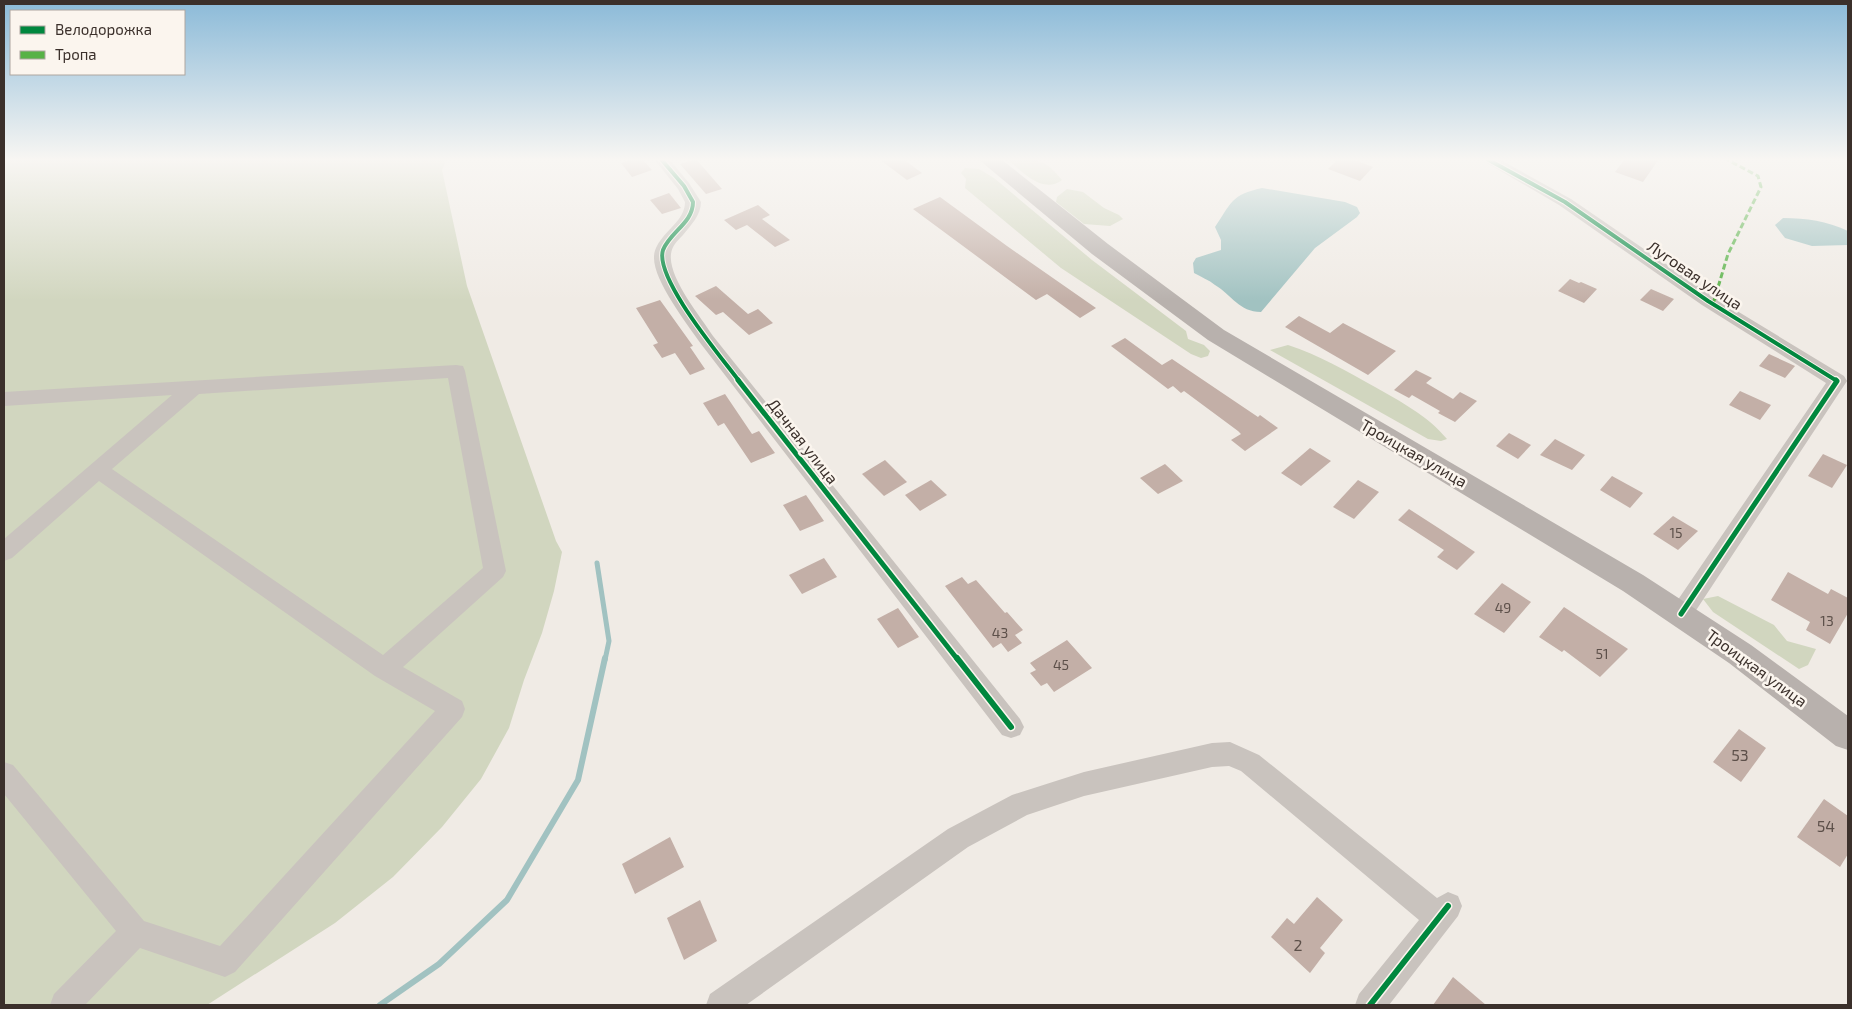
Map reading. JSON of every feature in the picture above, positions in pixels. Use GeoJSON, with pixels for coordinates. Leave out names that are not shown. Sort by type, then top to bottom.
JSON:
{"type":"FeatureCollection","features":[{"type":"Feature","properties":{"kind":"main road","name":"Троицкая улица"},"geometry":{"type":"LineString","coordinates":[[1047,206],[1116,261],[1216,334],[1274,371],[1536,524],[1681,614],[1740,654],[1848,734]]}},
{"type":"Feature","properties":{"kind":"street","name":"Дачная улица"},"geometry":{"type":"LineString","coordinates":[[693,206],[688,216],[670,237],[662,254],[663,267],[680,300],[708,340],[1011,727]]}},
{"type":"Feature","properties":{"kind":"street","name":"Луговая улица"},"geometry":{"type":"LineString","coordinates":[[1571,206],[1708,301],[1838,381],[1681,614]]}},
{"type":"Feature","properties":{"kind":"street"},"geometry":{"type":"LineString","coordinates":[[4,399],[456,371],[495,572],[384,669]]}},
{"type":"Feature","properties":{"kind":"street"},"geometry":{"type":"LineString","coordinates":[[4,552],[194,387]]}},
{"type":"Feature","properties":{"kind":"street"},"geometry":{"type":"LineString","coordinates":[[4,774],[135,932],[224,962],[453,709],[384,669],[98,470]]}},
{"type":"Feature","properties":{"kind":"street"},"geometry":{"type":"LineString","coordinates":[[721,1005],[958,838],[1020,804],[1084,784],[1212,755],[1230,754],[1250,763],[1444,912],[1370,1005]]}},
{"type":"Feature","properties":{"kind":"street"},"geometry":{"type":"LineString","coordinates":[[64,1005],[135,932]]}},
{"type":"Feature","properties":{"kind":"green space"},"geometry":{"type":"Polygon","coordinates":[[[4,206],[450,206],[467,286],[556,541],[562,552],[554,591],[542,633],[524,680],[509,728],[481,779],[442,827],[393,877],[335,923],[207,1005],[4,1005],[4,206]]]}},
{"type":"Feature","properties":{"kind":"green space"},"geometry":{"type":"Polygon","coordinates":[[[987,206],[1028,206],[1092,260],[1186,331],[1188,339],[1204,345],[1210,351],[1208,356],[1201,358],[1191,354],[1061,268],[987,206]]]}},
{"type":"Feature","properties":{"kind":"green space"},"geometry":{"type":"Polygon","coordinates":[[[1061,206],[1101,206],[1123,219],[1110,226],[1084,224],[1061,206]]]}},
{"type":"Feature","properties":{"kind":"green space"},"geometry":{"type":"Polygon","coordinates":[[[1288,345],[1332,364],[1394,398],[1422,416],[1447,439],[1441,441],[1428,439],[1270,350],[1288,345]]]}},
{"type":"Feature","properties":{"kind":"green space"},"geometry":{"type":"Polygon","coordinates":[[[1718,596],[1774,625],[1787,641],[1816,649],[1808,665],[1799,669],[1713,612],[1703,599],[1718,596]]]}},
{"type":"Feature","properties":{"kind":"water"},"geometry":{"type":"Polygon","coordinates":[[[1229,206],[1355,206],[1360,213],[1315,248],[1261,312],[1241,306],[1213,283],[1194,273],[1193,263],[1196,258],[1221,250],[1221,240],[1215,227],[1229,206]]]}},
{"type":"Feature","properties":{"kind":"water"},"geometry":{"type":"Polygon","coordinates":[[[1783,218],[1816,221],[1848,231],[1848,245],[1812,246],[1785,238],[1775,225],[1783,218]]]}},
{"type":"Feature","properties":{"kind":"building"},"geometry":{"type":"Polygon","coordinates":[[[655,206],[679,206],[681,208],[662,214],[655,206]]]}},
{"type":"Feature","properties":{"kind":"building"},"geometry":{"type":"Polygon","coordinates":[[[759,206],[770,215],[762,219],[790,240],[775,247],[747,225],[736,230],[724,220],[759,206]]]}},
{"type":"Feature","properties":{"kind":"building"},"geometry":{"type":"Polygon","coordinates":[[[920,206],[952,206],[1096,308],[1080,318],[1047,294],[1036,300],[913,209],[920,206]]]}},
{"type":"Feature","properties":{"kind":"building"},"geometry":{"type":"Polygon","coordinates":[[[1570,279],[1597,289],[1584,303],[1558,291],[1570,279]]]}},
{"type":"Feature","properties":{"kind":"building"},"geometry":{"type":"Polygon","coordinates":[[[716,286],[748,314],[758,309],[773,323],[749,335],[723,312],[716,315],[695,296],[716,286]]]}},
{"type":"Feature","properties":{"kind":"building"},"geometry":{"type":"Polygon","coordinates":[[[1651,289],[1674,299],[1663,311],[1640,300],[1651,289]]]}},
{"type":"Feature","properties":{"kind":"building"},"geometry":{"type":"Polygon","coordinates":[[[660,300],[693,346],[690,347],[705,369],[690,375],[675,353],[662,358],[653,345],[658,343],[636,308],[660,300]]]}},
{"type":"Feature","properties":{"kind":"building"},"geometry":{"type":"Polygon","coordinates":[[[1299,316],[1330,333],[1343,323],[1396,351],[1368,375],[1285,327],[1299,316]]]}},
{"type":"Feature","properties":{"kind":"building"},"geometry":{"type":"Polygon","coordinates":[[[1125,338],[1162,365],[1172,359],[1258,417],[1260,415],[1278,428],[1245,451],[1231,440],[1241,434],[1238,431],[1184,391],[1181,393],[1173,386],[1168,389],[1111,346],[1125,338]]]}},
{"type":"Feature","properties":{"kind":"building"},"geometry":{"type":"Polygon","coordinates":[[[1769,354],[1795,366],[1785,378],[1759,366],[1769,354]]]}},
{"type":"Feature","properties":{"kind":"building"},"geometry":{"type":"Polygon","coordinates":[[[1416,370],[1432,378],[1426,383],[1453,399],[1460,392],[1477,401],[1455,422],[1412,395],[1409,398],[1394,390],[1416,370]]]}},
{"type":"Feature","properties":{"kind":"building"},"geometry":{"type":"Polygon","coordinates":[[[1740,391],[1771,405],[1760,420],[1729,405],[1740,391]]]}},
{"type":"Feature","properties":{"kind":"building"},"geometry":{"type":"Polygon","coordinates":[[[725,394],[752,434],[759,431],[775,453],[751,463],[724,423],[718,426],[703,403],[725,394]]]}},
{"type":"Feature","properties":{"kind":"building"},"geometry":{"type":"Polygon","coordinates":[[[1509,433],[1531,445],[1518,459],[1496,446],[1509,433]]]}},
{"type":"Feature","properties":{"kind":"building"},"geometry":{"type":"Polygon","coordinates":[[[1555,439],[1585,455],[1572,470],[1540,455],[1555,439]]]}},
{"type":"Feature","properties":{"kind":"building"},"geometry":{"type":"Polygon","coordinates":[[[1310,448],[1331,461],[1301,486],[1281,473],[1310,448]]]}},
{"type":"Feature","properties":{"kind":"building"},"geometry":{"type":"Polygon","coordinates":[[[1823,454],[1847,465],[1832,488],[1808,476],[1823,454]]]}},
{"type":"Feature","properties":{"kind":"building"},"geometry":{"type":"Polygon","coordinates":[[[885,460],[907,482],[884,496],[862,474],[885,460]]]}},
{"type":"Feature","properties":{"kind":"building"},"geometry":{"type":"Polygon","coordinates":[[[1165,464],[1183,481],[1158,494],[1140,478],[1165,464]]]}},
{"type":"Feature","properties":{"kind":"building"},"geometry":{"type":"Polygon","coordinates":[[[1612,476],[1643,493],[1630,508],[1600,490],[1612,476]]]}},
{"type":"Feature","properties":{"kind":"building"},"geometry":{"type":"Polygon","coordinates":[[[931,480],[947,495],[920,511],[905,495],[931,480]]]}},
{"type":"Feature","properties":{"kind":"building"},"geometry":{"type":"Polygon","coordinates":[[[1358,480],[1379,492],[1354,519],[1333,507],[1358,480]]]}},
{"type":"Feature","properties":{"kind":"building"},"geometry":{"type":"Polygon","coordinates":[[[806,495],[824,521],[800,531],[783,505],[806,495]]]}},
{"type":"Feature","properties":{"kind":"building"},"geometry":{"type":"Polygon","coordinates":[[[1409,509],[1475,552],[1457,570],[1437,557],[1444,550],[1398,520],[1409,509]]]}},
{"type":"Feature","properties":{"kind":"building"},"geometry":{"type":"Polygon","coordinates":[[[1673,516],[1698,531],[1678,550],[1653,534],[1673,516]]]}},
{"type":"Feature","properties":{"kind":"building"},"geometry":{"type":"Polygon","coordinates":[[[824,558],[837,577],[802,594],[789,575],[824,558]]]}},
{"type":"Feature","properties":{"kind":"building"},"geometry":{"type":"Polygon","coordinates":[[[1788,572],[1828,594],[1831,589],[1848,598],[1848,613],[1830,644],[1806,630],[1810,622],[1771,600],[1788,572]]]}},
{"type":"Feature","properties":{"kind":"building"},"geometry":{"type":"Polygon","coordinates":[[[962,577],[968,584],[976,580],[1005,613],[1007,612],[1023,630],[1015,635],[1022,643],[1008,652],[1001,643],[993,648],[945,586],[962,577]]]}},
{"type":"Feature","properties":{"kind":"building"},"geometry":{"type":"Polygon","coordinates":[[[1502,583],[1531,602],[1504,633],[1474,614],[1502,583]]]}},
{"type":"Feature","properties":{"kind":"building"},"geometry":{"type":"Polygon","coordinates":[[[1564,607],[1628,649],[1600,677],[1564,650],[1562,652],[1539,637],[1564,607]]]}},
{"type":"Feature","properties":{"kind":"building"},"geometry":{"type":"Polygon","coordinates":[[[898,608],[919,637],[898,648],[877,619],[898,608]]]}},
{"type":"Feature","properties":{"kind":"building"},"geometry":{"type":"Polygon","coordinates":[[[1067,640],[1092,668],[1054,692],[1047,683],[1041,686],[1030,673],[1036,670],[1030,663],[1067,640]]]}},
{"type":"Feature","properties":{"kind":"building"},"geometry":{"type":"Polygon","coordinates":[[[1739,729],[1766,748],[1741,782],[1713,762],[1739,729]]]}},
{"type":"Feature","properties":{"kind":"building"},"geometry":{"type":"Polygon","coordinates":[[[1824,799],[1848,816],[1848,854],[1840,867],[1797,837],[1824,799]]]}},
{"type":"Feature","properties":{"kind":"building"},"geometry":{"type":"Polygon","coordinates":[[[670,837],[684,867],[635,894],[622,864],[670,837]]]}},
{"type":"Feature","properties":{"kind":"building"},"geometry":{"type":"Polygon","coordinates":[[[1317,897],[1343,920],[1320,948],[1325,953],[1310,973],[1271,937],[1287,918],[1294,924],[1317,897]]]}},
{"type":"Feature","properties":{"kind":"building"},"geometry":{"type":"Polygon","coordinates":[[[700,900],[717,941],[684,960],[667,918],[700,900]]]}},
{"type":"Feature","properties":{"kind":"building"},"geometry":{"type":"Polygon","coordinates":[[[1453,977],[1486,1005],[1433,1005],[1453,977]]]}},
{"type":"Feature","properties":{"kind":"waterway"},"geometry":{"type":"LineString","coordinates":[[597,563],[609,641],[605,660]]}},
{"type":"Feature","properties":{"kind":"waterway"},"geometry":{"type":"LineString","coordinates":[[380,1005],[439,964],[507,900],[578,780],[605,658]]}},
{"type":"Feature","properties":{"kind":"marked path"},"geometry":{"type":"LineString","coordinates":[[1713,304],[1728,254],[1752,206]]}},
{"type":"Feature","properties":{"kind":"cycle path"},"geometry":{"type":"LineString","coordinates":[[693,206],[690,215],[668,242],[662,257],[667,277],[680,300],[707,340],[1011,727]]}},
{"type":"Feature","properties":{"kind":"cycle path"},"geometry":{"type":"LineString","coordinates":[[1571,206],[1708,301],[1837,381],[1681,614]]}},
{"type":"Feature","properties":{"kind":"cycle path"},"geometry":{"type":"LineString","coordinates":[[1370,1005],[1448,906]]}}]}
